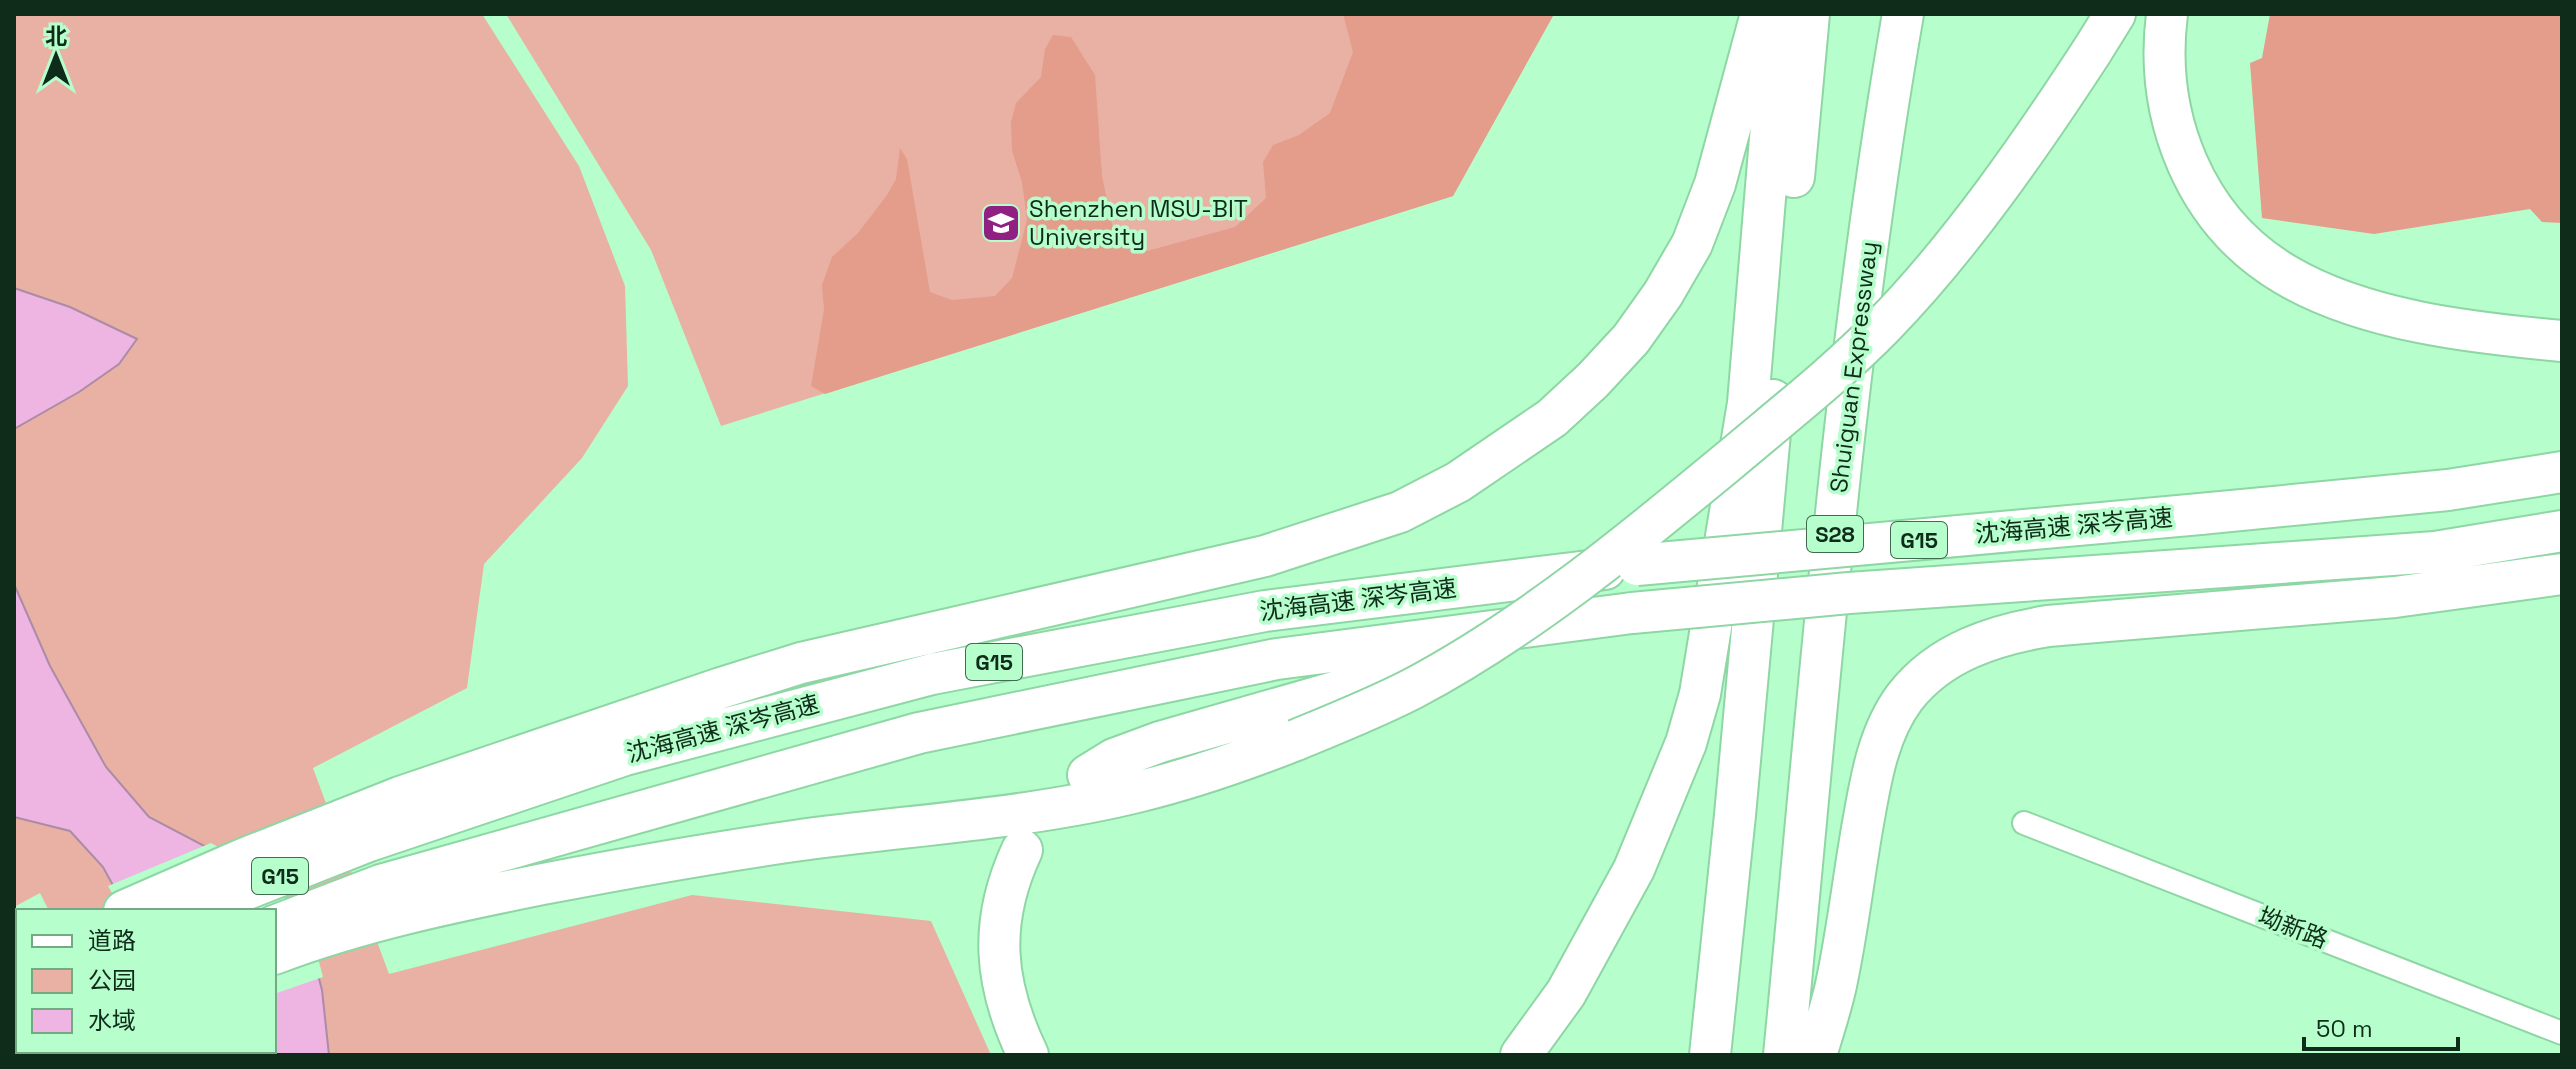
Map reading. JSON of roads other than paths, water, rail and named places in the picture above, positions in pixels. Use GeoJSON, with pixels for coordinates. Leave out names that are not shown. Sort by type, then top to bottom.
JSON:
{"type":"FeatureCollection","features":[{"type":"Feature","properties":{"kind":"highway"},"geometry":{"type":"LineString","coordinates":[[129,909],[243,859],[364,827],[721,688],[801,663],[1265,556],[1400,512],[1458,482],[1552,418],[1631,339],[1663,294],[1692,244],[1715,184],[1761,14]]}},
{"type":"Feature","properties":{"kind":"highway"},"geometry":{"type":"LineString","coordinates":[[1521,1055],[1566,993],[1634,869],[1686,743],[1700,694],[1748,403],[1780,14]]}},
{"type":"Feature","properties":{"kind":"highway"},"geometry":{"type":"LineString","coordinates":[[1710,1055],[1809,14]]}},
{"type":"Feature","properties":{"kind":"highway","name":"Shuiguan Expressway"},"geometry":{"type":"LineString","coordinates":[[1784,1055],[1841,478],[1875,197],[1903,14]]}},
{"type":"Feature","properties":{"kind":"highway"},"geometry":{"type":"LineString","coordinates":[[276,953],[382,903],[472,898],[606,872],[792,842],[992,817],[1126,794],[1200,775],[1296,740],[1411,689],[1505,632],[1562,592],[1668,511],[1831,376],[1885,324],[1937,265],[2046,121],[2115,14]]}},
{"type":"Feature","properties":{"kind":"highway"},"geometry":{"type":"LineString","coordinates":[[2167,14],[2163,46],[2165,80],[2180,150],[2211,206],[2258,256],[2286,275],[2366,309],[2487,332],[2562,341]]}},
{"type":"Feature","properties":{"kind":"highway","name":"沈海高速 深岑高速"},"geometry":{"type":"LineString","coordinates":[[195,909],[364,827],[932,674],[1265,611],[1637,565],[2448,490],[2562,472]]}},
{"type":"Feature","properties":{"kind":"highway","name":"沈海高速 深岑高速"},"geometry":{"type":"LineString","coordinates":[[276,926],[382,903],[919,733],[1277,659],[1621,614],[1849,593],[2435,552],[2562,531]]}},
{"type":"Feature","properties":{"kind":"highway"},"geometry":{"type":"LineString","coordinates":[[1816,1055],[1836,986],[1867,797],[1878,752],[1890,721],[1906,697],[1928,673],[1954,655],[2012,632],[2060,624],[2395,597],[2562,574]]}},
{"type":"Feature","properties":{"kind":"highway"},"geometry":{"type":"LineString","coordinates":[[1088,775],[1114,759],[1213,725],[1621,614]]}},
{"type":"Feature","properties":{"kind":"highway"},"geometry":{"type":"LineString","coordinates":[[1022,850],[1004,901],[999,936],[1004,997],[1028,1055]]}},
{"type":"Feature","properties":{"kind":"street","name":"坳新路"},"geometry":{"type":"LineString","coordinates":[[2024,823],[2562,1033]]}},
{"type":"Feature","properties":{"kind":"water"},"geometry":{"type":"Polygon","coordinates":[[[14,288],[70,307],[137,339],[119,364],[79,392],[14,429],[14,288]]]}},
{"type":"Feature","properties":{"kind":"water"},"geometry":{"type":"Polygon","coordinates":[[[14,584],[50,666],[106,767],[149,817],[254,872],[305,926],[322,990],[329,1055],[160,1055],[276,1053],[276,909],[126,909],[103,867],[70,831],[14,817],[14,584]]]}},
{"type":"Feature","properties":{"kind":"place","name":"Shenzhen MSU-BIT University"},"geometry":{"type":"Point","coordinates":[1001,223]}}]}
